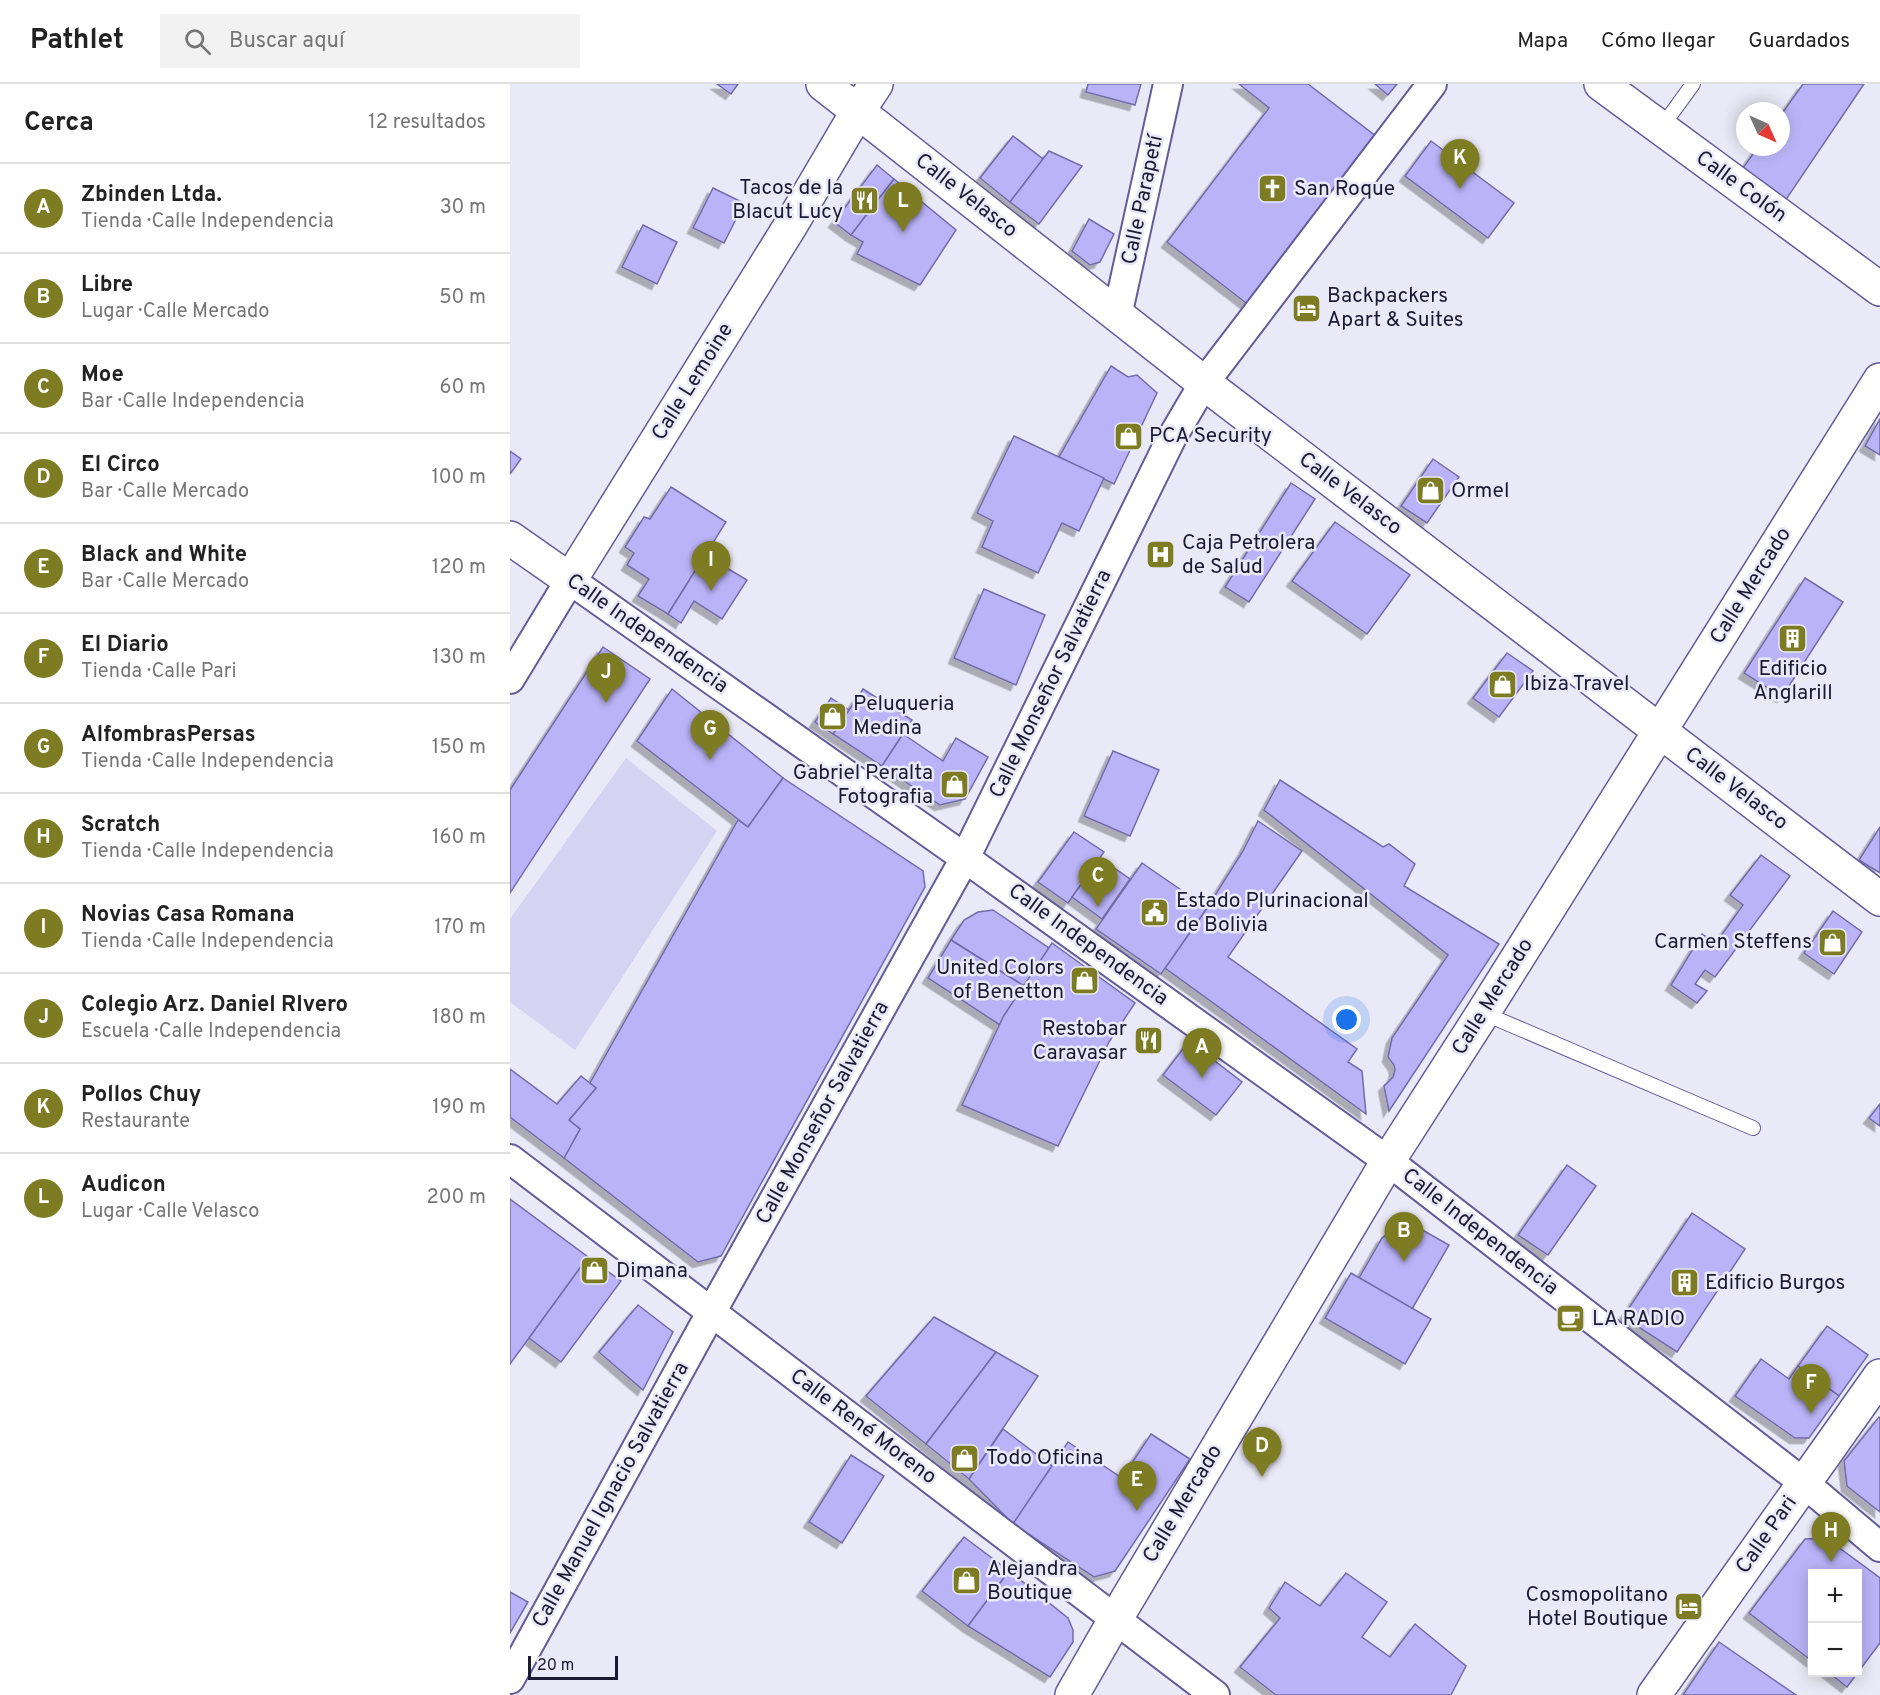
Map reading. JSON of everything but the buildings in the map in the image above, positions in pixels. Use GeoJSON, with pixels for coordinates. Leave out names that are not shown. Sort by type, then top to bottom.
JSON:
{"type":"FeatureCollection","features":[{"type":"Feature","properties":{"kind":"street","name":"Calle Velasco"},"geometry":{"type":"LineString","coordinates":[[823,84],[1117,316],[1880,899]]}},
{"type":"Feature","properties":{"kind":"street","name":"Calle Lemoine"},"geometry":{"type":"LineString","coordinates":[[510,679],[876,84]]}},
{"type":"Feature","properties":{"kind":"street","name":"Calle Parapetí"},"geometry":{"type":"LineString","coordinates":[[1117,316],[1168,84]]}},
{"type":"Feature","properties":{"kind":"street","name":"Calle Monseñor Salvatierra"},"geometry":{"type":"LineString","coordinates":[[712,1311],[965,858],[1171,439],[1204,383],[1432,84]]}},
{"type":"Feature","properties":{"kind":"street","name":"Calle Colón"},"geometry":{"type":"LineString","coordinates":[[1601,84],[1880,289]]}},
{"type":"Feature","properties":{"kind":"street","name":"Calle Mercado"},"geometry":{"type":"LineString","coordinates":[[1072,1695],[1114,1620],[1388,1161],[1880,380]]}},
{"type":"Feature","properties":{"kind":"street","name":"Calle Independencia"},"geometry":{"type":"LineString","coordinates":[[510,538],[965,858],[1388,1161],[1804,1483],[1880,1547]]}},
{"type":"Feature","properties":{"kind":"street","name":"Calle René Moreno"},"geometry":{"type":"LineString","coordinates":[[510,1159],[1215,1695]]}},
{"type":"Feature","properties":{"kind":"street","name":"Calle Manuel Ignacio Salvatierra"},"geometry":{"type":"LineString","coordinates":[[510,1679],[712,1311]]}},
{"type":"Feature","properties":{"kind":"street","name":"Calle Pari"},"geometry":{"type":"LineString","coordinates":[[1654,1695],[1880,1376]]}},
{"type":"Feature","properties":{"kind":"lane"},"geometry":{"type":"LineString","coordinates":[[1661,128],[1693,84]]}},
{"type":"Feature","properties":{"kind":"lane"},"geometry":{"type":"LineString","coordinates":[[1483,1013],[1753,1128]]}},
{"type":"Feature","properties":{"kind":"shaded area"},"geometry":{"type":"Polygon","coordinates":[[[626,758],[717,831],[575,1050],[510,1002],[510,919],[626,758]]]}},
{"type":"Feature","properties":{"kind":"place","name":"San Roque"},"geometry":{"type":"Point","coordinates":[1273,189]}},
{"type":"Feature","properties":{"kind":"place","name":"Pollos Chuy"},"geometry":{"type":"Point","coordinates":[1460,189]}},
{"type":"Feature","properties":{"kind":"place","name":"Tacos de la Blacut Lucy"},"geometry":{"type":"Point","coordinates":[864,200]}},
{"type":"Feature","properties":{"kind":"place","name":"Audicon"},"geometry":{"type":"Point","coordinates":[903,232]}},
{"type":"Feature","properties":{"kind":"place","name":"Backpackers Apart & Suites"},"geometry":{"type":"Point","coordinates":[1306,308]}},
{"type":"Feature","properties":{"kind":"place","name":"PCA Security"},"geometry":{"type":"Point","coordinates":[1128,436]}},
{"type":"Feature","properties":{"kind":"place","name":"Ormel"},"geometry":{"type":"Point","coordinates":[1430,491]}},
{"type":"Feature","properties":{"kind":"place","name":"Caja Petrolera de Salud"},"geometry":{"type":"Point","coordinates":[1161,555]}},
{"type":"Feature","properties":{"kind":"place","name":"Novias Casa Romana"},"geometry":{"type":"Point","coordinates":[711,591]}},
{"type":"Feature","properties":{"kind":"place","name":"Edificio Anglarill"},"geometry":{"type":"Point","coordinates":[1793,638]}},
{"type":"Feature","properties":{"kind":"place","name":"Ibiza Travel"},"geometry":{"type":"Point","coordinates":[1503,684]}},
{"type":"Feature","properties":{"kind":"place","name":"Colegio Arz. Daniel RIvero"},"geometry":{"type":"Point","coordinates":[606,703]}},
{"type":"Feature","properties":{"kind":"place","name":"Peluqueria Medina"},"geometry":{"type":"Point","coordinates":[832,716]}},
{"type":"Feature","properties":{"kind":"place","name":"AlfombrasPersas"},"geometry":{"type":"Point","coordinates":[710,760]}},
{"type":"Feature","properties":{"kind":"place","name":"Gabriel Peralta Fotografia"},"geometry":{"type":"Point","coordinates":[954,785]}},
{"type":"Feature","properties":{"kind":"place","name":"Moe"},"geometry":{"type":"Point","coordinates":[1098,907]}},
{"type":"Feature","properties":{"kind":"place","name":"Estado Plurinacional de Bolivia"},"geometry":{"type":"Point","coordinates":[1155,913]}},
{"type":"Feature","properties":{"kind":"place","name":"Carmen Steffens"},"geometry":{"type":"Point","coordinates":[1833,942]}},
{"type":"Feature","properties":{"kind":"place","name":"United Colors of Benetton"},"geometry":{"type":"Point","coordinates":[1085,980]}},
{"type":"Feature","properties":{"kind":"place","name":"Restobar Caravasar"},"geometry":{"type":"Point","coordinates":[1148,1041]}},
{"type":"Feature","properties":{"kind":"place","name":"Zbinden Ltda."},"geometry":{"type":"Point","coordinates":[1202,1078]}},
{"type":"Feature","properties":{"kind":"place","name":"Libre"},"geometry":{"type":"Point","coordinates":[1404,1262]}},
{"type":"Feature","properties":{"kind":"place","name":"Dimana"},"geometry":{"type":"Point","coordinates":[595,1271]}},
{"type":"Feature","properties":{"kind":"place","name":"Edificio Burgos"},"geometry":{"type":"Point","coordinates":[1684,1283]}},
{"type":"Feature","properties":{"kind":"place","name":"LA RADIO"},"geometry":{"type":"Point","coordinates":[1571,1319]}},
{"type":"Feature","properties":{"kind":"place","name":"El Diario"},"geometry":{"type":"Point","coordinates":[1811,1414]}},
{"type":"Feature","properties":{"kind":"place","name":"Todo Oficina"},"geometry":{"type":"Point","coordinates":[965,1458]}},
{"type":"Feature","properties":{"kind":"place","name":"El Circo"},"geometry":{"type":"Point","coordinates":[1262,1477]}},
{"type":"Feature","properties":{"kind":"place","name":"Black and White"},"geometry":{"type":"Point","coordinates":[1137,1511]}},
{"type":"Feature","properties":{"kind":"place","name":"Scratch"},"geometry":{"type":"Point","coordinates":[1831,1562]}},
{"type":"Feature","properties":{"kind":"place","name":"Alejandra Boutique"},"geometry":{"type":"Point","coordinates":[966,1581]}},
{"type":"Feature","properties":{"kind":"place","name":"Cosmopolitano Hotel Boutique"},"geometry":{"type":"Point","coordinates":[1689,1607]}}]}
